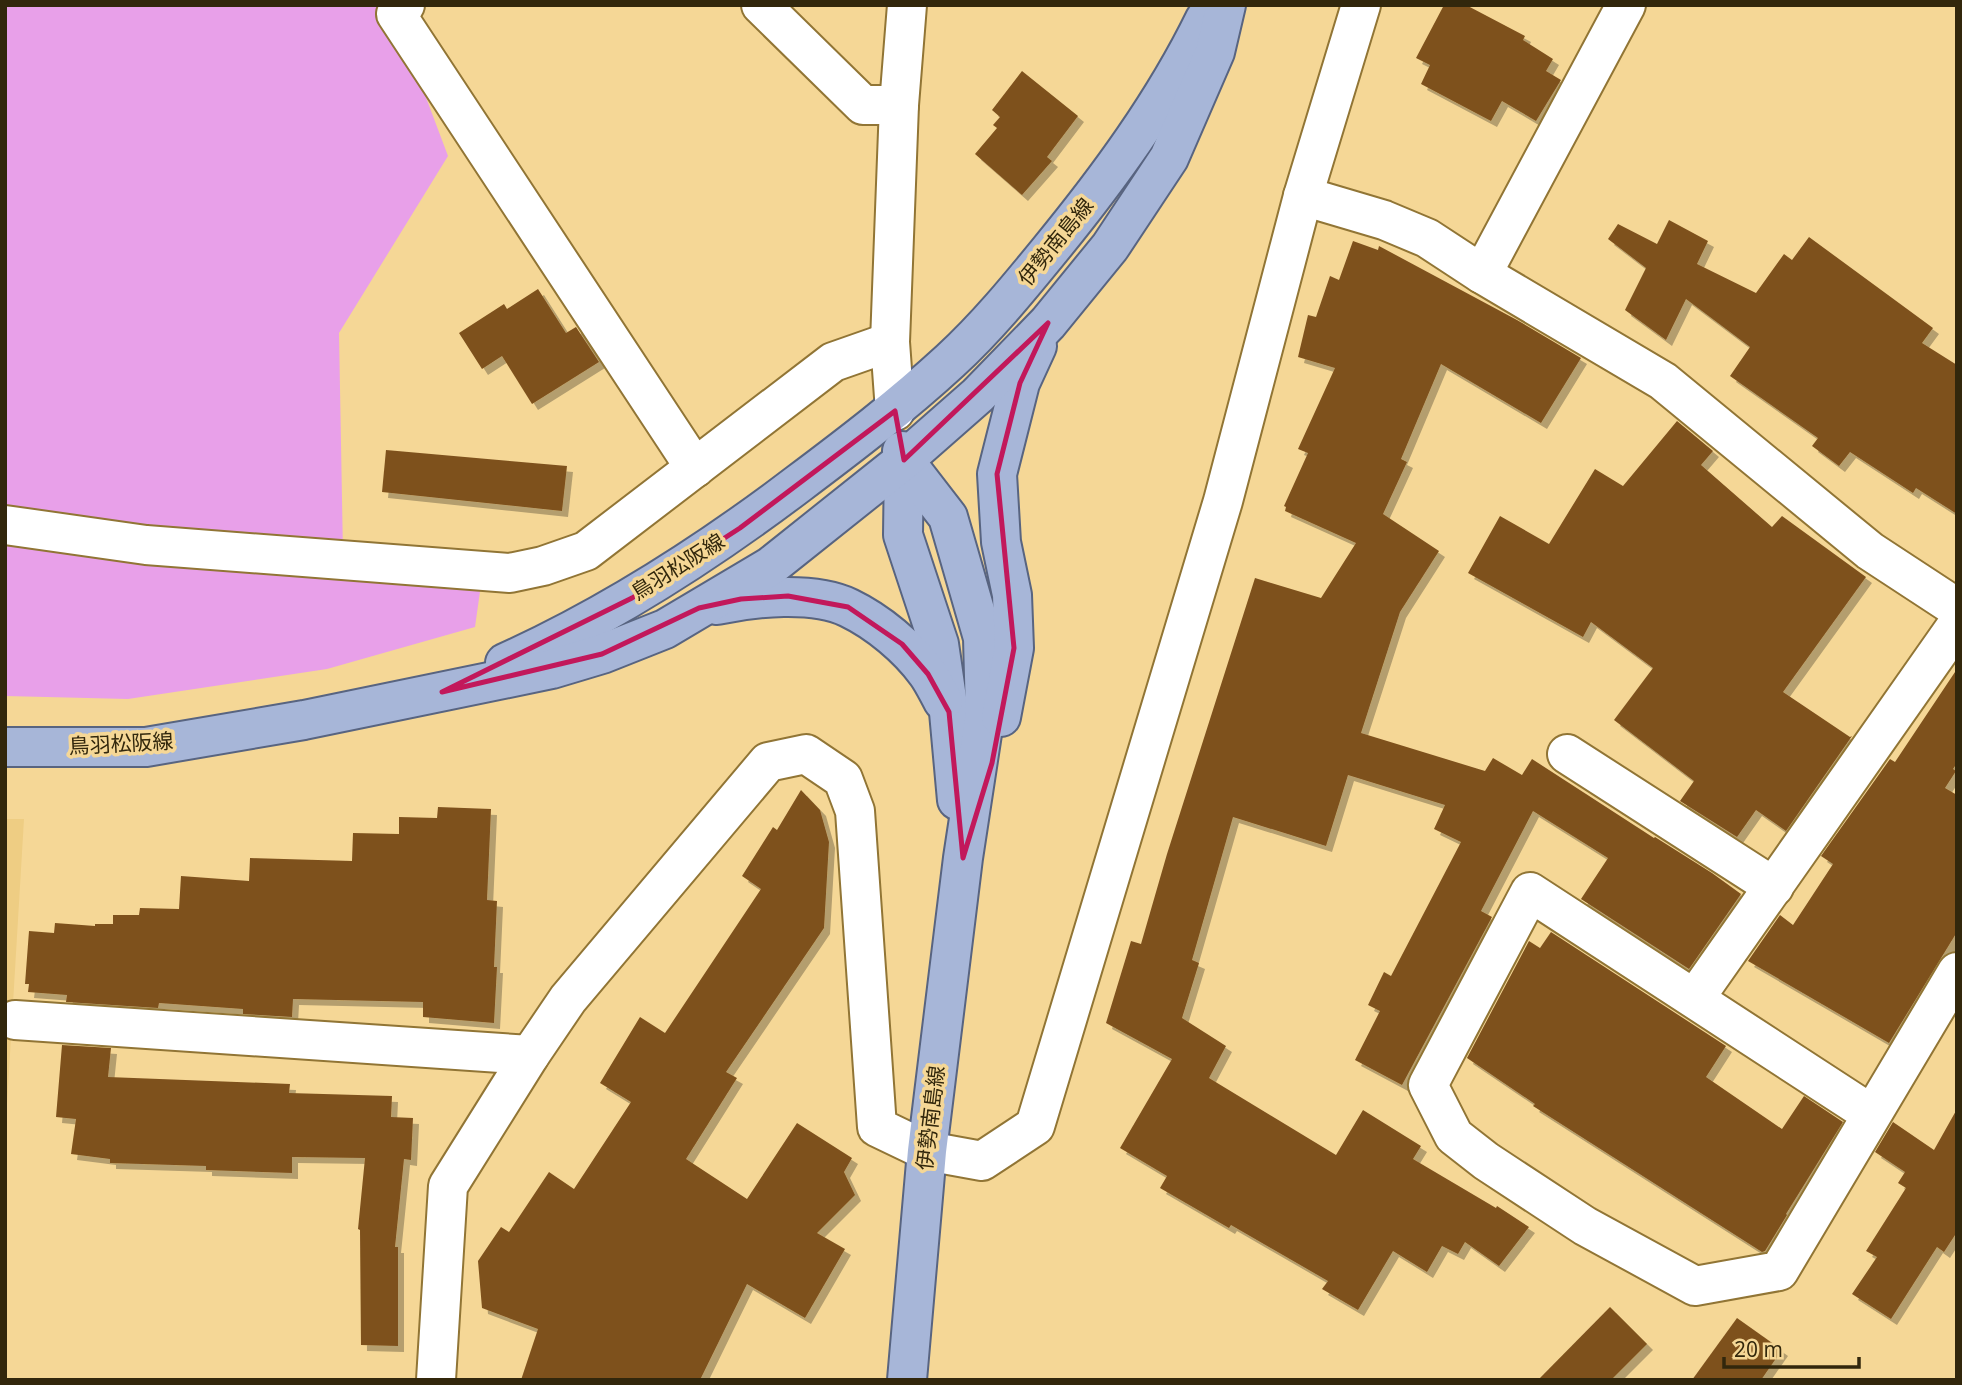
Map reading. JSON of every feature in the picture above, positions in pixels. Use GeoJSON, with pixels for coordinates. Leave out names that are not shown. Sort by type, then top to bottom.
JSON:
{"type":"FeatureCollection","features":[{"type":"Feature","properties":{"kind":"main road","name":"伊勢南島線"},"geometry":{"type":"LineString","coordinates":[[963,858],[949,712],[939,644],[903,535],[904,460],[895,411],[953,359],[1021,286],[1074,222],[1134,140],[1193,44],[1211,5]]}},
{"type":"Feature","properties":{"kind":"main road","name":"伊勢南島線"},"geometry":{"type":"LineString","coordinates":[[904,460],[978,395],[1048,323],[1111,247],[1170,158],[1215,52],[1226,5]]}},
{"type":"Feature","properties":{"kind":"main road"},"geometry":{"type":"LineString","coordinates":[[963,858],[992,763],[1014,648],[1012,595],[1000,542],[998,474],[1020,383],[1048,323]]}},
{"type":"Feature","properties":{"kind":"main road","name":"鳥羽松阪線"},"geometry":{"type":"LineString","coordinates":[[442,692],[535,650],[632,598],[740,528],[895,411]]}},
{"type":"Feature","properties":{"kind":"main road","name":"伊勢南島線"},"geometry":{"type":"LineString","coordinates":[[904,460],[948,517],[982,638],[985,714],[963,858],[927,1151],[907,1380]]}},
{"type":"Feature","properties":{"kind":"main road","name":"鳥羽松阪線"},"geometry":{"type":"LineString","coordinates":[[5,747],[146,747],[304,720],[442,692],[552,669],[602,654],[665,629],[771,566],[904,460]]}},
{"type":"Feature","properties":{"kind":"main road"},"geometry":{"type":"LineString","coordinates":[[699,608],[741,599],[788,596],[848,607],[902,644],[928,674],[949,712]]}},
{"type":"Feature","properties":{"kind":"street"},"geometry":{"type":"LineString","coordinates":[[405,5],[396,14],[695,468]]}},
{"type":"Feature","properties":{"kind":"street"},"geometry":{"type":"LineString","coordinates":[[761,5],[863,105],[899,105]]}},
{"type":"Feature","properties":{"kind":"street"},"geometry":{"type":"LineString","coordinates":[[895,411],[890,342],[899,105],[907,5]]}},
{"type":"Feature","properties":{"kind":"street"},"geometry":{"type":"LineString","coordinates":[[436,1380],[448,1186],[568,999],[768,762],[806,754],[843,779],[855,811],[877,1127],[927,1151],[982,1161],[1035,1126],[1223,501],[1303,196],[1361,5]]}},
{"type":"Feature","properties":{"kind":"street"},"geometry":{"type":"LineString","coordinates":[[1482,274],[1626,5]]}},
{"type":"Feature","properties":{"kind":"street"},"geometry":{"type":"LineString","coordinates":[[1303,196],[1384,220],[1427,238],[1482,274],[1663,381],[1870,551],[1957,608]]}},
{"type":"Feature","properties":{"kind":"street"},"geometry":{"type":"LineString","coordinates":[[5,525],[146,545],[510,573],[543,566],[586,551],[833,362],[890,342]]}},
{"type":"Feature","properties":{"kind":"street"},"geometry":{"type":"LineString","coordinates":[[1695,998],[1957,625]]}},
{"type":"Feature","properties":{"kind":"street"},"geometry":{"type":"LineString","coordinates":[[1567,754],[1774,887]]}},
{"type":"Feature","properties":{"kind":"street"},"geometry":{"type":"LineString","coordinates":[[1871,1114],[1530,892],[1428,1085],[1454,1136],[1486,1161],[1585,1226],[1695,1286],[1779,1271],[1957,972]]}},
{"type":"Feature","properties":{"kind":"street"},"geometry":{"type":"LineString","coordinates":[[15,1020],[530,1055]]}},
{"type":"Feature","properties":{"kind":"highlighted area"},"geometry":{"type":"Polygon","coordinates":[[[1048,323],[1020,383],[997,474],[1014,648],[992,763],[963,858],[949,712],[928,674],[902,644],[848,607],[788,596],[741,599],[699,608],[602,654],[442,692],[632,598],[740,528],[895,411],[904,460],[1048,323]]]}},
{"type":"Feature","properties":{"kind":"shaded area"},"geometry":{"type":"Polygon","coordinates":[[[5,5],[384,5],[407,47],[448,156],[339,333],[343,554],[484,563],[475,627],[327,669],[128,699],[5,696],[5,5]]]}},
{"type":"Feature","properties":{"kind":"shaded area"},"geometry":{"type":"Polygon","coordinates":[[[5,819],[24,819],[6,1121],[5,1120],[5,819]]]}},
{"type":"Feature","properties":{"kind":"building"},"geometry":{"type":"Polygon","coordinates":[[[1444,5],[1466,5],[1525,36],[1523,40],[1553,59],[1546,71],[1561,80],[1536,121],[1502,101],[1491,121],[1421,84],[1430,65],[1416,58],[1444,5]]]}},
{"type":"Feature","properties":{"kind":"building"},"geometry":{"type":"Polygon","coordinates":[[[1022,71],[1078,116],[1047,157],[1052,161],[1022,195],[975,154],[997,128],[993,125],[1000,117],[992,110],[1022,71]]]}},
{"type":"Feature","properties":{"kind":"building"},"geometry":{"type":"Polygon","coordinates":[[[1669,220],[1708,241],[1697,264],[1756,293],[1784,254],[1792,260],[1809,237],[1933,328],[1922,343],[1957,365],[1957,514],[1916,488],[1913,493],[1850,452],[1839,466],[1812,446],[1818,438],[1730,376],[1750,347],[1686,299],[1666,340],[1625,310],[1646,268],[1608,239],[1618,224],[1657,244],[1669,220]]]}},
{"type":"Feature","properties":{"kind":"building"},"geometry":{"type":"Polygon","coordinates":[[[1353,241],[1378,250],[1379,246],[1517,320],[1581,358],[1541,423],[1441,364],[1401,459],[1407,462],[1383,514],[1439,551],[1400,612],[1361,733],[1485,771],[1493,758],[1522,775],[1532,759],[1741,894],[1689,969],[1581,899],[1608,858],[1533,811],[1481,911],[1492,917],[1402,1085],[1355,1060],[1380,1011],[1368,1005],[1384,972],[1391,976],[1461,842],[1434,829],[1445,805],[1348,775],[1326,846],[1233,817],[1192,960],[1199,963],[1182,1018],[1226,1046],[1209,1078],[1336,1155],[1363,1110],[1421,1146],[1413,1159],[1529,1227],[1499,1266],[1465,1242],[1458,1254],[1442,1246],[1427,1272],[1393,1251],[1358,1310],[1322,1289],[1328,1281],[1160,1188],[1167,1176],[1120,1148],[1172,1059],[1106,1023],[1131,941],[1141,944],[1255,578],[1321,598],[1356,543],[1285,511],[1284,506],[1308,453],[1298,449],[1335,368],[1298,357],[1308,315],[1316,317],[1330,276],[1339,280],[1353,241]]]}},
{"type":"Feature","properties":{"kind":"building"},"geometry":{"type":"Polygon","coordinates":[[[538,289],[566,333],[576,327],[599,362],[532,404],[502,356],[482,369],[459,333],[504,304],[507,309],[538,289]]]}},
{"type":"Feature","properties":{"kind":"building"},"geometry":{"type":"Polygon","coordinates":[[[1677,421],[1713,451],[1701,465],[1772,527],[1782,516],[1866,577],[1783,692],[1852,736],[1786,831],[1756,810],[1737,837],[1680,801],[1694,781],[1614,720],[1653,668],[1591,622],[1583,637],[1468,573],[1500,516],[1549,544],[1595,469],[1623,486],[1677,421]]]}},
{"type":"Feature","properties":{"kind":"building"},"geometry":{"type":"Polygon","coordinates":[[[386,450],[567,466],[562,511],[382,492],[386,450]]]}},
{"type":"Feature","properties":{"kind":"building"},"geometry":{"type":"Polygon","coordinates":[[[1957,669],[1957,763],[1953,769],[1956,771],[1945,788],[1957,795],[1957,932],[1889,1043],[1748,961],[1780,915],[1793,925],[1833,864],[1821,856],[1890,759],[1895,762],[1957,669]]]}},
{"type":"Feature","properties":{"kind":"building"},"geometry":{"type":"Polygon","coordinates":[[[801,790],[820,810],[829,842],[824,928],[726,1072],[737,1078],[686,1159],[747,1199],[797,1123],[852,1158],[844,1172],[855,1195],[817,1233],[845,1249],[805,1318],[747,1284],[700,1380],[521,1380],[538,1329],[482,1308],[478,1261],[501,1227],[509,1232],[549,1172],[574,1189],[631,1102],[600,1083],[640,1017],[665,1033],[761,889],[742,876],[773,827],[777,830],[801,790]]]}},
{"type":"Feature","properties":{"kind":"building"},"geometry":{"type":"Polygon","coordinates":[[[438,807],[491,809],[487,900],[497,901],[494,1023],[423,1017],[423,1002],[293,999],[292,1017],[243,1014],[243,1009],[159,1003],[158,1008],[66,1002],[67,995],[28,992],[29,984],[25,984],[29,931],[54,933],[55,923],[95,926],[113,924],[113,915],[139,915],[140,908],[179,909],[181,876],[249,881],[250,858],[352,861],[353,833],[399,834],[399,817],[437,818],[438,807]]]}},
{"type":"Feature","properties":{"kind":"building"},"geometry":{"type":"Polygon","coordinates":[[[1551,932],[1726,1046],[1706,1077],[1782,1129],[1804,1096],[1843,1122],[1765,1251],[1762,1252],[1533,1106],[1535,1104],[1467,1058],[1529,941],[1540,948],[1551,932]]]}},
{"type":"Feature","properties":{"kind":"building"},"geometry":{"type":"Polygon","coordinates":[[[62,1045],[111,1048],[108,1077],[290,1084],[289,1093],[392,1096],[391,1117],[413,1118],[411,1160],[404,1159],[395,1247],[398,1247],[398,1346],[361,1345],[358,1229],[365,1158],[292,1157],[292,1173],[206,1170],[206,1166],[110,1163],[110,1159],[71,1154],[76,1119],[56,1117],[62,1045]]]}},
{"type":"Feature","properties":{"kind":"building"},"geometry":{"type":"Polygon","coordinates":[[[1957,1109],[1957,1232],[1944,1252],[1937,1247],[1891,1319],[1852,1294],[1877,1257],[1866,1251],[1906,1188],[1898,1183],[1905,1172],[1875,1152],[1893,1122],[1934,1150],[1957,1109]]]}},
{"type":"Feature","properties":{"kind":"building"},"geometry":{"type":"Polygon","coordinates":[[[1610,1307],[1647,1344],[1611,1380],[1538,1380],[1610,1307]]]}},
{"type":"Feature","properties":{"kind":"building"},"geometry":{"type":"Polygon","coordinates":[[[1737,1318],[1782,1350],[1761,1380],[1692,1380],[1737,1318]]]}}]}
